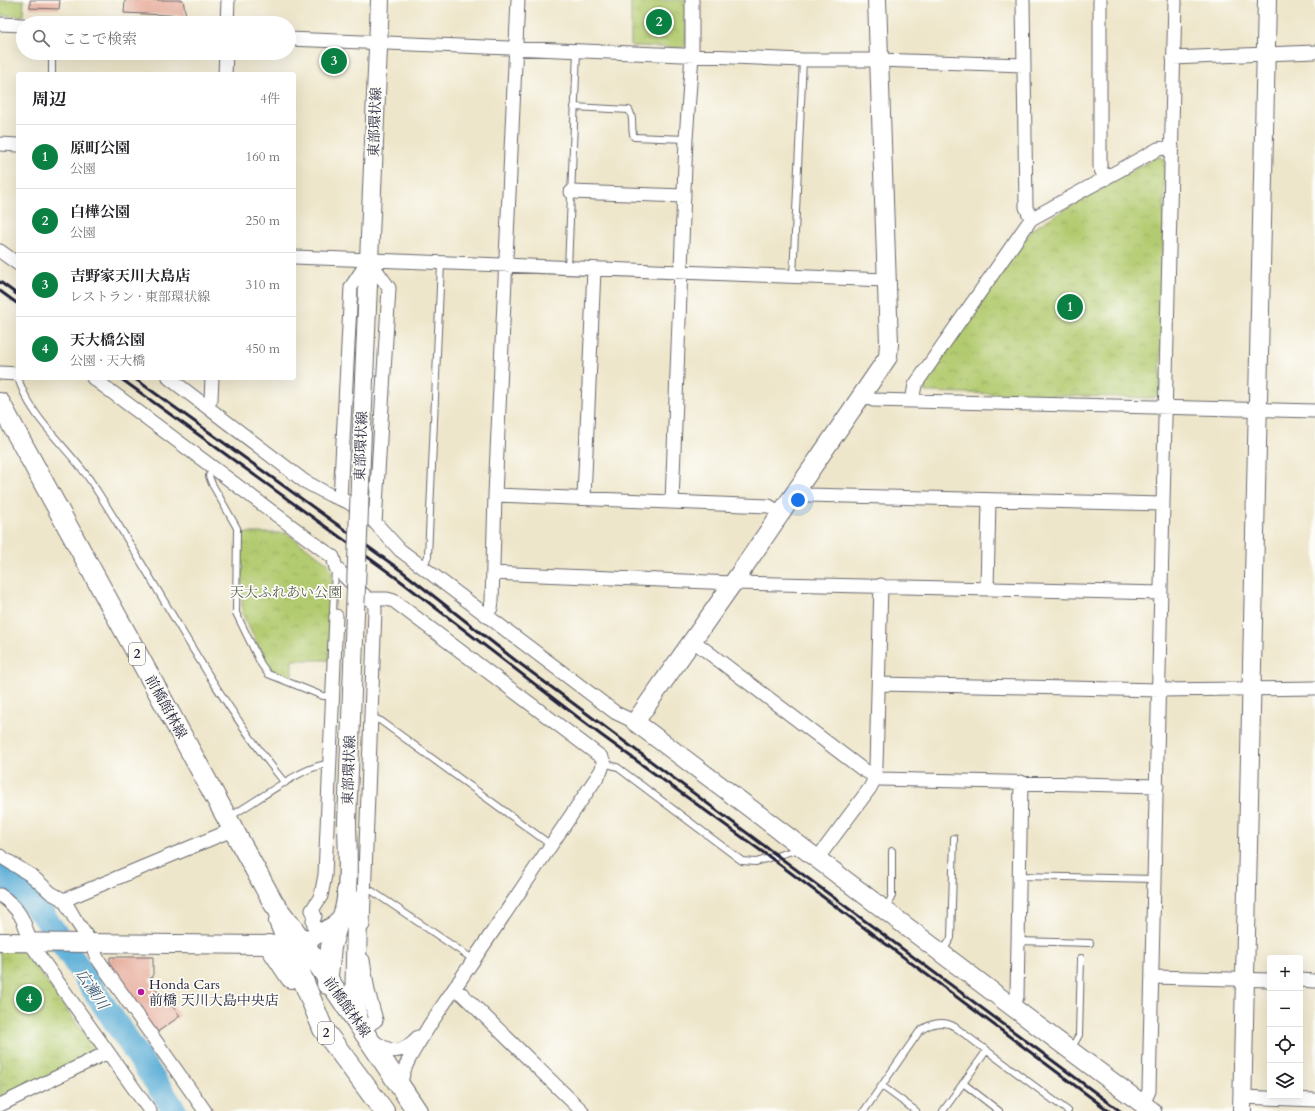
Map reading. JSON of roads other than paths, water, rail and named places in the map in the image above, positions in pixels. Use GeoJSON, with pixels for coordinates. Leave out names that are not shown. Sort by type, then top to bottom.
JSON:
{"type":"FeatureCollection","features":[{"type":"Feature","properties":{"kind":"main road","name":"前橋館林線"},"geometry":{"type":"LineString","coordinates":[[1,406],[294,942],[323,1029],[384,1110]]}},
{"type":"Feature","properties":{"kind":"main road"},"geometry":{"type":"LineString","coordinates":[[355,891],[357,919],[355,1003],[363,1031]]}},
{"type":"Feature","properties":{"kind":"main road"},"geometry":{"type":"LineString","coordinates":[[338,922],[331,947],[326,1000],[331,1022],[384,1110]]}},
{"type":"Feature","properties":{"kind":"main road","name":"前橋館林線"},"geometry":{"type":"LineString","coordinates":[[294,942],[328,980],[411,1104]]}},
{"type":"Feature","properties":{"kind":"street"},"geometry":{"type":"LineString","coordinates":[[227,16],[228,0]]}},
{"type":"Feature","properties":{"kind":"street","name":"東部環状線"},"geometry":{"type":"LineString","coordinates":[[338,922],[355,891],[347,822],[380,0]]}},
{"type":"Feature","properties":{"kind":"street"},"geometry":{"type":"LineString","coordinates":[[486,615],[492,601],[518,0]]}},
{"type":"Feature","properties":{"kind":"street"},"geometry":{"type":"LineString","coordinates":[[672,502],[686,140],[692,55],[692,0]]}},
{"type":"Feature","properties":{"kind":"street"},"geometry":{"type":"LineString","coordinates":[[635,722],[798,489],[889,353],[877,0]]}},
{"type":"Feature","properties":{"kind":"street"},"geometry":{"type":"LineString","coordinates":[[1024,0],[1026,208],[1031,218]]}},
{"type":"Feature","properties":{"kind":"street"},"geometry":{"type":"LineString","coordinates":[[1100,0],[1100,166],[1105,179]]}},
{"type":"Feature","properties":{"kind":"street"},"geometry":{"type":"LineString","coordinates":[[1148,1108],[1160,690],[1175,0]]}},
{"type":"Feature","properties":{"kind":"street"},"geometry":{"type":"LineString","coordinates":[[1267,0],[1242,1104],[1315,1100]]}},
{"type":"Feature","properties":{"kind":"street"},"geometry":{"type":"LineString","coordinates":[[0,24],[16,25]]}},
{"type":"Feature","properties":{"kind":"street"},"geometry":{"type":"LineString","coordinates":[[296,39],[803,60],[878,60],[1024,65]]}},
{"type":"Feature","properties":{"kind":"street"},"geometry":{"type":"LineString","coordinates":[[1173,58],[1315,52]]}},
{"type":"Feature","properties":{"kind":"street"},"geometry":{"type":"LineString","coordinates":[[225,72],[226,60]]}},
{"type":"Feature","properties":{"kind":"street"},"geometry":{"type":"LineString","coordinates":[[0,144],[16,145]]}},
{"type":"Feature","properties":{"kind":"street"},"geometry":{"type":"LineString","coordinates":[[912,401],[915,385],[1031,218],[1158,149],[1172,147]]}},
{"type":"Feature","properties":{"kind":"street"},"geometry":{"type":"LineString","coordinates":[[571,192],[684,196]]}},
{"type":"Feature","properties":{"kind":"street"},"geometry":{"type":"LineString","coordinates":[[0,251],[16,263]]}},
{"type":"Feature","properties":{"kind":"street"},"geometry":{"type":"LineString","coordinates":[[296,257],[594,270],[886,280]]}},
{"type":"Feature","properties":{"kind":"street"},"geometry":{"type":"LineString","coordinates":[[340,499],[351,287],[369,260]]}},
{"type":"Feature","properties":{"kind":"street"},"geometry":{"type":"LineString","coordinates":[[369,260],[389,288],[376,523]]}},
{"type":"Feature","properties":{"kind":"street"},"geometry":{"type":"LineString","coordinates":[[584,498],[594,270]]}},
{"type":"Feature","properties":{"kind":"street"},"geometry":{"type":"LineString","coordinates":[[0,373],[16,374]]}},
{"type":"Feature","properties":{"kind":"street"},"geometry":{"type":"LineString","coordinates":[[96,380],[333,557],[336,568],[368,600],[387,599],[394,602],[601,757],[604,763],[601,772],[429,1026],[402,1074],[401,1087],[411,1104]]}},
{"type":"Feature","properties":{"kind":"street"},"geometry":{"type":"LineString","coordinates":[[172,380],[304,481],[330,495],[348,502],[369,516],[393,545],[423,568],[616,713],[635,722],[1011,1007],[1148,1108]]}},
{"type":"Feature","properties":{"kind":"street"},"geometry":{"type":"LineString","coordinates":[[206,406],[211,399],[212,380]]}},
{"type":"Feature","properties":{"kind":"street"},"geometry":{"type":"LineString","coordinates":[[863,394],[873,400],[1315,411]]}},
{"type":"Feature","properties":{"kind":"street"},"geometry":{"type":"LineString","coordinates":[[798,489],[808,495],[1163,504]]}},
{"type":"Feature","properties":{"kind":"street"},"geometry":{"type":"LineString","coordinates":[[496,495],[769,506],[781,513]]}},
{"type":"Feature","properties":{"kind":"street"},"geometry":{"type":"LineString","coordinates":[[987,589],[989,500]]}},
{"type":"Feature","properties":{"kind":"street"},"geometry":{"type":"LineString","coordinates":[[493,573],[733,583],[1161,593]]}},
{"type":"Feature","properties":{"kind":"street"},"geometry":{"type":"LineString","coordinates":[[817,859],[870,788],[874,776],[879,684],[881,586]]}},
{"type":"Feature","properties":{"kind":"street"},"geometry":{"type":"LineString","coordinates":[[355,891],[371,717],[375,610],[374,600]]}},
{"type":"Feature","properties":{"kind":"street"},"geometry":{"type":"LineString","coordinates":[[294,942],[313,920],[315,916],[312,910],[318,902],[324,886],[336,616]]}},
{"type":"Feature","properties":{"kind":"street"},"geometry":{"type":"LineString","coordinates":[[692,640],[862,769],[874,776],[886,780],[1157,786]]}},
{"type":"Feature","properties":{"kind":"street"},"geometry":{"type":"LineString","coordinates":[[879,684],[1160,690],[1315,688]]}},
{"type":"Feature","properties":{"kind":"street"},"geometry":{"type":"LineString","coordinates":[[1011,1007],[1017,997],[1021,782]]}},
{"type":"Feature","properties":{"kind":"street"},"geometry":{"type":"LineString","coordinates":[[64,900],[229,824]]}},
{"type":"Feature","properties":{"kind":"street"},"geometry":{"type":"LineString","coordinates":[[0,856],[27,872],[51,893],[64,900],[85,943],[205,1111]]}},
{"type":"Feature","properties":{"kind":"street"},"geometry":{"type":"LineString","coordinates":[[0,895],[14,907],[23,919],[108,1052],[150,1111]]}},
{"type":"Feature","properties":{"kind":"street"},"geometry":{"type":"LineString","coordinates":[[0,942],[294,942],[338,922]]}},
{"type":"Feature","properties":{"kind":"street"},"geometry":{"type":"LineString","coordinates":[[1152,977],[1267,980]]}},
{"type":"Feature","properties":{"kind":"street"},"geometry":{"type":"LineString","coordinates":[[1303,980],[1315,981]]}},
{"type":"Feature","properties":{"kind":"street"},"geometry":{"type":"LineString","coordinates":[[454,990],[462,994],[582,1111]]}},
{"type":"Feature","properties":{"kind":"street"},"geometry":{"type":"LineString","coordinates":[[363,1031],[385,1049],[400,1051],[409,1047],[429,1026]]}},
{"type":"Feature","properties":{"kind":"street"},"geometry":{"type":"LineString","coordinates":[[0,1105],[108,1052]]}},
{"type":"Feature","properties":{"kind":"lane"},"geometry":{"type":"LineString","coordinates":[[568,268],[577,51]]}},
{"type":"Feature","properties":{"kind":"lane"},"geometry":{"type":"LineString","coordinates":[[52,60],[52,72]]}},
{"type":"Feature","properties":{"kind":"lane"},"geometry":{"type":"LineString","coordinates":[[793,276],[803,60]]}},
{"type":"Feature","properties":{"kind":"lane"},"geometry":{"type":"LineString","coordinates":[[574,107],[629,110],[633,116],[632,130],[634,137],[686,140]]}},
{"type":"Feature","properties":{"kind":"lane"},"geometry":{"type":"LineString","coordinates":[[423,568],[428,556],[441,264]]}},
{"type":"Feature","properties":{"kind":"lane"},"geometry":{"type":"LineString","coordinates":[[19,380],[30,406],[90,480],[235,717],[285,783]]}},
{"type":"Feature","properties":{"kind":"lane"},"geometry":{"type":"LineString","coordinates":[[212,468],[209,476],[212,484],[237,528],[236,613],[261,664],[268,674],[323,696],[332,696]]}},
{"type":"Feature","properties":{"kind":"lane"},"geometry":{"type":"LineString","coordinates":[[336,568],[334,571],[333,611],[336,616]]}},
{"type":"Feature","properties":{"kind":"lane"},"geometry":{"type":"LineString","coordinates":[[371,717],[381,721],[551,845]]}},
{"type":"Feature","properties":{"kind":"lane"},"geometry":{"type":"LineString","coordinates":[[604,763],[617,767],[742,861],[756,862],[803,848]]}},
{"type":"Feature","properties":{"kind":"lane"},"geometry":{"type":"LineString","coordinates":[[229,824],[285,783],[319,765],[329,764]]}},
{"type":"Feature","properties":{"kind":"lane"},"geometry":{"type":"LineString","coordinates":[[942,954],[951,938],[954,838]]}},
{"type":"Feature","properties":{"kind":"lane"},"geometry":{"type":"LineString","coordinates":[[884,911],[892,896],[892,851]]}},
{"type":"Feature","properties":{"kind":"lane"},"geometry":{"type":"LineString","coordinates":[[1019,876],[1154,879]]}},
{"type":"Feature","properties":{"kind":"lane"},"geometry":{"type":"LineString","coordinates":[[355,891],[372,891],[474,960]]}},
{"type":"Feature","properties":{"kind":"lane"},"geometry":{"type":"LineString","coordinates":[[1018,941],[1090,943]]}},
{"type":"Feature","properties":{"kind":"lane"},"geometry":{"type":"LineString","coordinates":[[1070,1051],[1079,1035],[1081,958]]}},
{"type":"Feature","properties":{"kind":"lane"},"geometry":{"type":"LineString","coordinates":[[864,1111],[919,1032],[931,1024],[950,1024],[1068,1111]]}},
{"type":"Feature","properties":{"kind":"lane"},"geometry":{"type":"LineString","coordinates":[[943,1111],[987,1050]]}},
{"type":"Feature","properties":{"kind":"lane"},"geometry":{"type":"LineString","coordinates":[[963,1083],[999,1111]]}},
{"type":"Feature","properties":{"kind":"lane"},"geometry":{"type":"LineString","coordinates":[[882,1086],[916,1111]]}},
{"type":"Feature","properties":{"kind":"waterway","name":"広瀬川"},"geometry":{"type":"LineString","coordinates":[[0,875],[17,887],[44,916],[175,1111]]}},
{"type":"Feature","properties":{"kind":"railway"},"geometry":{"type":"LineString","coordinates":[[0,282],[16,294]]}},
{"type":"Feature","properties":{"kind":"railway"},"geometry":{"type":"LineString","coordinates":[[0,291],[16,303]]}},
{"type":"Feature","properties":{"kind":"railway"},"geometry":{"type":"LineString","coordinates":[[123,380],[398,579],[601,735],[771,858],[1109,1111]]}},
{"type":"Feature","properties":{"kind":"railway"},"geometry":{"type":"LineString","coordinates":[[137,380],[403,572],[515,660],[1120,1111]]}},
{"type":"Feature","properties":{"kind":"place","name":"白樺公園"},"geometry":{"type":"Point","coordinates":[659,22]}},
{"type":"Feature","properties":{"kind":"place","name":"吉野家天川大島店"},"geometry":{"type":"Point","coordinates":[334,61]}},
{"type":"Feature","properties":{"kind":"place","name":"原町公園"},"geometry":{"type":"Point","coordinates":[1070,307]}},
{"type":"Feature","properties":{"kind":"place","name":"Honda Cars 前橋 天川大島中央店"},"geometry":{"type":"Point","coordinates":[141,992]}},
{"type":"Feature","properties":{"kind":"place","name":"天大橋公園"},"geometry":{"type":"Point","coordinates":[29,999]}},
{"type":"Feature","properties":{"kind":"park label","name":"天大ふれあい公園"},"geometry":{"type":"Point","coordinates":[286,592]}}]}
